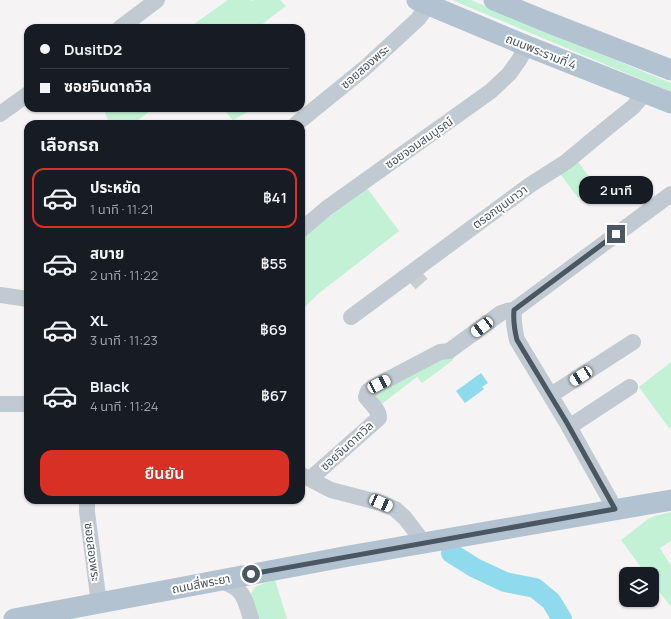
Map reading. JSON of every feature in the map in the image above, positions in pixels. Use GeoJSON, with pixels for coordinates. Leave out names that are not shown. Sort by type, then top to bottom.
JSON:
{"type":"FeatureCollection","features":[{"type":"Feature","properties":{"kind":"main road"},"geometry":{"type":"LineString","coordinates":[[494,0],[671,70]]}},
{"type":"Feature","properties":{"kind":"main road","name":"ถนนพระรามที่ 4"},"geometry":{"type":"LineString","coordinates":[[423,2],[527,46],[669,103]]}},
{"type":"Feature","properties":{"kind":"main road"},"geometry":{"type":"LineString","coordinates":[[649,62],[671,74]]}},
{"type":"Feature","properties":{"kind":"main road","name":"ถนนสี่พระยา"},"geometry":{"type":"LineString","coordinates":[[14,619],[424,542],[671,500]]}},
{"type":"Feature","properties":{"kind":"street"},"geometry":{"type":"LineString","coordinates":[[125,24],[157,0]]}},
{"type":"Feature","properties":{"kind":"street","name":"ซอยสองพระ"},"geometry":{"type":"LineString","coordinates":[[301,120],[366,68],[418,19],[423,2]]}},
{"type":"Feature","properties":{"kind":"street","name":"ซอยจอมสมบูรณ์"},"geometry":{"type":"LineString","coordinates":[[305,227],[327,208],[491,91],[509,74],[520,60],[527,46]]}},
{"type":"Feature","properties":{"kind":"street","name":"ตรอกขุนนาวา"},"geometry":{"type":"LineString","coordinates":[[351,317],[530,185],[566,162],[633,107],[645,93]]}},
{"type":"Feature","properties":{"kind":"street"},"geometry":{"type":"LineString","coordinates":[[0,114],[24,97]]}},
{"type":"Feature","properties":{"kind":"street","name":"ซอยจินดาถวิล"},"geometry":{"type":"LineString","coordinates":[[306,476],[379,418],[378,412],[366,397],[368,391],[440,352],[450,351],[501,313],[506,310],[514,310],[671,194]]}},
{"type":"Feature","properties":{"kind":"street"},"geometry":{"type":"LineString","coordinates":[[0,295],[24,298]]}},
{"type":"Feature","properties":{"kind":"street"},"geometry":{"type":"LineString","coordinates":[[514,310],[513,319],[517,340],[569,427],[615,509]]}},
{"type":"Feature","properties":{"kind":"street"},"geometry":{"type":"LineString","coordinates":[[551,396],[633,342]]}},
{"type":"Feature","properties":{"kind":"street"},"geometry":{"type":"LineString","coordinates":[[569,427],[630,387]]}},
{"type":"Feature","properties":{"kind":"street"},"geometry":{"type":"LineString","coordinates":[[0,404],[24,404]]}},
{"type":"Feature","properties":{"kind":"street"},"geometry":{"type":"LineString","coordinates":[[306,476],[331,490],[381,503],[395,509],[405,518],[424,542]]}},
{"type":"Feature","properties":{"kind":"street","name":"ซอยสองพระ"},"geometry":{"type":"LineString","coordinates":[[87,504],[99,604]]}},
{"type":"Feature","properties":{"kind":"street"},"geometry":{"type":"LineString","coordinates":[[251,619],[245,599],[245,587],[254,574]]}},
{"type":"Feature","properties":{"kind":"street"},"geometry":{"type":"LineString","coordinates":[[218,580],[235,587],[245,599]]}},
{"type":"Feature","properties":{"kind":"green space"},"geometry":{"type":"Polygon","coordinates":[[[228,0],[280,0],[286,6],[262,24],[194,24],[228,0]]]}},
{"type":"Feature","properties":{"kind":"green space"},"geometry":{"type":"Polygon","coordinates":[[[452,0],[471,0],[671,83],[671,92],[452,0]]]}},
{"type":"Feature","properties":{"kind":"green space"},"geometry":{"type":"Polygon","coordinates":[[[149,112],[138,120],[108,120],[105,113],[149,112]]]}},
{"type":"Feature","properties":{"kind":"green space"},"geometry":{"type":"Polygon","coordinates":[[[226,112],[248,112],[233,120],[226,112]]]}},
{"type":"Feature","properties":{"kind":"green space"},"geometry":{"type":"Polygon","coordinates":[[[576,159],[595,185],[578,198],[558,171],[576,159]]]}},
{"type":"Feature","properties":{"kind":"green space"},"geometry":{"type":"Polygon","coordinates":[[[367,188],[399,231],[318,294],[305,307],[305,235],[367,188]]]}},
{"type":"Feature","properties":{"kind":"green space"},"geometry":{"type":"Polygon","coordinates":[[[442,355],[454,355],[453,360],[422,383],[417,377],[383,403],[378,405],[371,395],[442,355]]]}},
{"type":"Feature","properties":{"kind":"green space"},"geometry":{"type":"Polygon","coordinates":[[[671,362],[671,426],[669,428],[639,387],[671,362]]]}},
{"type":"Feature","properties":{"kind":"green space"},"geometry":{"type":"Polygon","coordinates":[[[671,512],[671,541],[660,548],[671,566],[671,607],[659,591],[659,567],[641,567],[621,540],[648,519],[671,512]]]}},
{"type":"Feature","properties":{"kind":"green space"},"geometry":{"type":"Polygon","coordinates":[[[275,580],[287,619],[258,619],[251,594],[255,587],[275,580]]]}},
{"type":"Feature","properties":{"kind":"water"},"geometry":{"type":"Polygon","coordinates":[[[481,373],[488,383],[482,387],[484,389],[465,403],[456,391],[481,373]]]}},
{"type":"Feature","properties":{"kind":"waterway"},"geometry":{"type":"LineString","coordinates":[[451,553],[475,568],[505,582],[535,588],[551,601],[562,619]]}},
{"type":"Feature","properties":{"kind":"tunnel"},"geometry":{"type":"LineString","coordinates":[[411,272],[426,289]]}},
{"type":"Feature","properties":{"kind":"route"},"geometry":{"type":"LineString","coordinates":[[251,574],[615,509],[567,423],[517,340],[513,319],[514,310],[616,234]]}}]}
